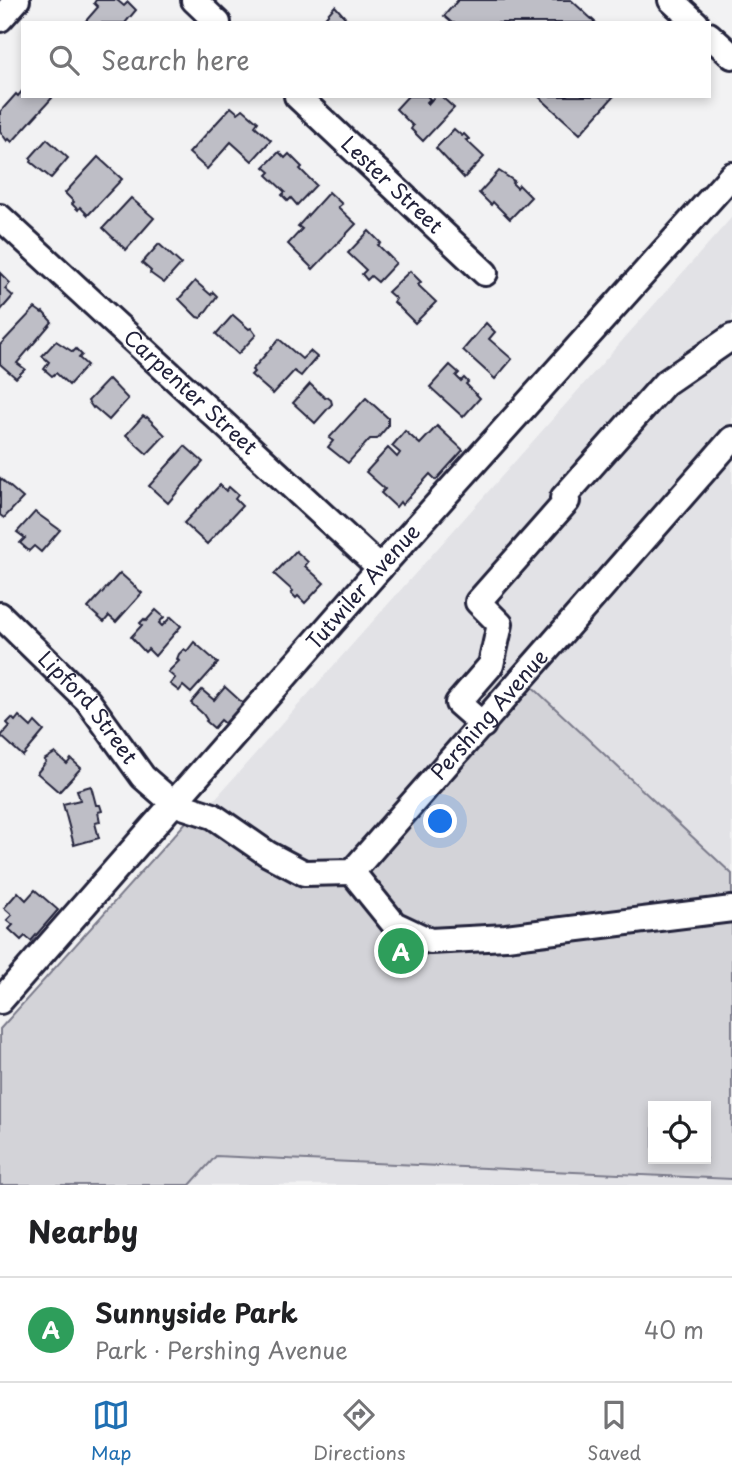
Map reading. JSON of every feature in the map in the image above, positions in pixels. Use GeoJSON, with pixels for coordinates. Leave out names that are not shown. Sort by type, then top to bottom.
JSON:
{"type":"FeatureCollection","features":[{"type":"Feature","properties":{"kind":"street"},"geometry":{"type":"LineString","coordinates":[[0,19],[17,0]]}},
{"type":"Feature","properties":{"kind":"street"},"geometry":{"type":"LineString","coordinates":[[194,0],[216,21]]}},
{"type":"Feature","properties":{"kind":"street"},"geometry":{"type":"LineString","coordinates":[[671,0],[694,21]]}},
{"type":"Feature","properties":{"kind":"street"},"geometry":{"type":"LineString","coordinates":[[711,37],[732,57]]}},
{"type":"Feature","properties":{"kind":"street","name":"Lester Street"},"geometry":{"type":"LineString","coordinates":[[299,98],[485,273]]}},
{"type":"Feature","properties":{"kind":"street","name":"Tutwiler Avenue"},"geometry":{"type":"LineString","coordinates":[[3,991],[732,175]]}},
{"type":"Feature","properties":{"kind":"street","name":"Carpenter Street"},"geometry":{"type":"LineString","coordinates":[[0,217],[380,568]]}},
{"type":"Feature","properties":{"kind":"street"},"geometry":{"type":"LineString","coordinates":[[483,725],[458,703],[491,665],[500,624],[478,602],[567,501],[563,498],[665,383],[732,337]]}},
{"type":"Feature","properties":{"kind":"street","name":"Pershing Avenue"},"geometry":{"type":"LineString","coordinates":[[352,872],[732,439]]}},
{"type":"Feature","properties":{"kind":"street","name":"Lipford Street"},"geometry":{"type":"LineString","coordinates":[[0,615],[88,701],[143,777],[173,803]]}},
{"type":"Feature","properties":{"kind":"street"},"geometry":{"type":"LineString","coordinates":[[173,803],[213,817],[268,854],[304,873],[352,872],[394,924],[430,941],[506,937],[732,909]]}},
{"type":"Feature","properties":{"kind":"shaded area"},"geometry":{"type":"Polygon","coordinates":[[[732,217],[732,1185],[0,1185],[0,1041],[732,217]]]}},
{"type":"Feature","properties":{"kind":"shaded area"},"geometry":{"type":"Polygon","coordinates":[[[524,679],[732,874],[732,1179],[216,1156],[190,1185],[0,1185],[0,1029],[196,811],[304,873],[352,872],[524,679]]]}},
{"type":"Feature","properties":{"kind":"building"},"geometry":{"type":"Polygon","coordinates":[[[96,0],[117,0],[124,6],[128,2],[136,10],[127,21],[86,21],[98,7],[94,3],[96,0]]]}},
{"type":"Feature","properties":{"kind":"building"},"geometry":{"type":"Polygon","coordinates":[[[458,0],[571,0],[594,21],[450,21],[444,16],[458,0]]]}},
{"type":"Feature","properties":{"kind":"building"},"geometry":{"type":"Polygon","coordinates":[[[335,6],[348,21],[322,21],[335,6]]]}},
{"type":"Feature","properties":{"kind":"building"},"geometry":{"type":"Polygon","coordinates":[[[21,92],[21,98],[52,98],[12,142],[9,139],[7,141],[0,131],[0,112],[16,94],[18,96],[21,92]]]}},
{"type":"Feature","properties":{"kind":"building"},"geometry":{"type":"Polygon","coordinates":[[[406,98],[429,98],[428,104],[433,98],[443,98],[454,108],[423,141],[396,109],[406,98]]]}},
{"type":"Feature","properties":{"kind":"building"},"geometry":{"type":"Polygon","coordinates":[[[540,98],[612,98],[580,134],[540,98]]]}},
{"type":"Feature","properties":{"kind":"building"},"geometry":{"type":"Polygon","coordinates":[[[231,107],[238,113],[243,109],[258,122],[255,126],[271,140],[252,161],[231,142],[207,169],[189,153],[231,107]]]}},
{"type":"Feature","properties":{"kind":"building"},"geometry":{"type":"Polygon","coordinates":[[[454,129],[462,136],[464,134],[469,139],[466,140],[484,157],[464,178],[436,148],[454,129]]]}},
{"type":"Feature","properties":{"kind":"building"},"geometry":{"type":"Polygon","coordinates":[[[47,139],[68,158],[51,178],[31,162],[30,158],[47,139]]]}},
{"type":"Feature","properties":{"kind":"building"},"geometry":{"type":"Polygon","coordinates":[[[279,152],[285,158],[289,154],[316,185],[297,205],[291,198],[288,201],[282,195],[285,192],[267,175],[270,172],[264,167],[279,152]]]}},
{"type":"Feature","properties":{"kind":"building"},"geometry":{"type":"Polygon","coordinates":[[[98,157],[122,179],[88,215],[80,207],[78,210],[65,193],[98,157]]]}},
{"type":"Feature","properties":{"kind":"building"},"geometry":{"type":"Polygon","coordinates":[[[499,171],[531,197],[510,219],[493,202],[491,205],[479,193],[499,171]]]}},
{"type":"Feature","properties":{"kind":"building"},"geometry":{"type":"Polygon","coordinates":[[[329,192],[342,204],[338,207],[356,224],[313,269],[288,244],[302,229],[298,226],[329,192]]]}},
{"type":"Feature","properties":{"kind":"building"},"geometry":{"type":"Polygon","coordinates":[[[131,198],[154,218],[126,250],[103,228],[131,198]]]}},
{"type":"Feature","properties":{"kind":"building"},"geometry":{"type":"Polygon","coordinates":[[[369,231],[381,243],[378,245],[396,263],[378,282],[371,276],[367,280],[362,274],[366,270],[348,253],[369,231]]]}},
{"type":"Feature","properties":{"kind":"building"},"geometry":{"type":"Polygon","coordinates":[[[159,244],[181,264],[164,283],[142,263],[159,244]]]}},
{"type":"Feature","properties":{"kind":"building"},"geometry":{"type":"Polygon","coordinates":[[[410,271],[421,282],[418,285],[436,302],[415,323],[388,292],[410,271]]]}},
{"type":"Feature","properties":{"kind":"building"},"geometry":{"type":"Polygon","coordinates":[[[0,273],[10,283],[5,289],[13,296],[0,311],[0,273]]]}},
{"type":"Feature","properties":{"kind":"building"},"geometry":{"type":"Polygon","coordinates":[[[195,281],[211,295],[213,292],[217,296],[201,318],[179,299],[195,281]]]}},
{"type":"Feature","properties":{"kind":"building"},"geometry":{"type":"Polygon","coordinates":[[[35,308],[52,322],[17,363],[25,369],[16,378],[0,364],[0,345],[35,308]]]}},
{"type":"Feature","properties":{"kind":"building"},"geometry":{"type":"Polygon","coordinates":[[[233,315],[256,335],[238,354],[216,334],[233,315]]]}},
{"type":"Feature","properties":{"kind":"building"},"geometry":{"type":"Polygon","coordinates":[[[486,323],[495,332],[489,339],[512,359],[495,379],[463,350],[486,323]]]}},
{"type":"Feature","properties":{"kind":"building"},"geometry":{"type":"Polygon","coordinates":[[[279,339],[302,359],[310,351],[317,357],[301,376],[294,371],[273,394],[251,375],[254,372],[252,370],[279,339]]]}},
{"type":"Feature","properties":{"kind":"building"},"geometry":{"type":"Polygon","coordinates":[[[56,341],[73,352],[76,349],[82,355],[79,358],[87,365],[69,385],[56,373],[52,376],[44,369],[49,362],[42,356],[56,341]]]}},
{"type":"Feature","properties":{"kind":"building"},"geometry":{"type":"Polygon","coordinates":[[[450,365],[459,373],[456,376],[461,381],[464,378],[468,382],[466,384],[480,398],[463,417],[430,387],[450,365]]]}},
{"type":"Feature","properties":{"kind":"building"},"geometry":{"type":"Polygon","coordinates":[[[109,379],[128,399],[109,420],[88,401],[109,379]]]}},
{"type":"Feature","properties":{"kind":"building"},"geometry":{"type":"Polygon","coordinates":[[[310,384],[331,400],[332,404],[315,423],[293,403],[310,384]]]}},
{"type":"Feature","properties":{"kind":"building"},"geometry":{"type":"Polygon","coordinates":[[[366,398],[388,418],[388,426],[377,439],[370,439],[348,463],[328,447],[333,441],[329,438],[366,398]]]}},
{"type":"Feature","properties":{"kind":"building"},"geometry":{"type":"Polygon","coordinates":[[[143,416],[165,435],[147,454],[126,435],[143,416]]]}},
{"type":"Feature","properties":{"kind":"building"},"geometry":{"type":"Polygon","coordinates":[[[437,426],[463,450],[436,480],[430,474],[402,505],[400,502],[396,507],[381,493],[385,489],[366,472],[388,448],[397,457],[400,453],[392,446],[405,431],[420,444],[437,426]]]}},
{"type":"Feature","properties":{"kind":"building"},"geometry":{"type":"Polygon","coordinates":[[[185,446],[203,462],[168,503],[149,486],[185,446]]]}},
{"type":"Feature","properties":{"kind":"building"},"geometry":{"type":"Polygon","coordinates":[[[0,478],[23,498],[4,518],[0,515],[0,478]]]}},
{"type":"Feature","properties":{"kind":"building"},"geometry":{"type":"Polygon","coordinates":[[[220,485],[226,491],[229,487],[238,495],[235,499],[242,506],[207,544],[184,523],[220,485]]]}},
{"type":"Feature","properties":{"kind":"building"},"geometry":{"type":"Polygon","coordinates":[[[35,512],[60,530],[41,552],[34,546],[29,551],[20,543],[25,538],[17,532],[35,512]]]}},
{"type":"Feature","properties":{"kind":"building"},"geometry":{"type":"Polygon","coordinates":[[[296,551],[308,562],[305,566],[324,583],[305,603],[298,596],[296,598],[291,593],[293,591],[274,574],[296,551]]]}},
{"type":"Feature","properties":{"kind":"building"},"geometry":{"type":"Polygon","coordinates":[[[120,573],[142,593],[116,622],[109,616],[104,622],[88,608],[120,573]]]}},
{"type":"Feature","properties":{"kind":"building"},"geometry":{"type":"Polygon","coordinates":[[[156,610],[164,617],[159,623],[162,626],[171,617],[181,626],[155,656],[148,649],[145,652],[131,637],[142,625],[140,623],[144,619],[146,621],[156,610]]]}},
{"type":"Feature","properties":{"kind":"building"},"geometry":{"type":"Polygon","coordinates":[[[194,642],[218,663],[191,693],[183,686],[179,691],[170,684],[175,678],[168,672],[179,661],[179,654],[184,649],[187,651],[194,642]]]}},
{"type":"Feature","properties":{"kind":"building"},"geometry":{"type":"Polygon","coordinates":[[[225,687],[247,707],[229,727],[221,720],[214,728],[191,703],[202,690],[214,700],[225,687]]]}},
{"type":"Feature","properties":{"kind":"building"},"geometry":{"type":"Polygon","coordinates":[[[19,716],[31,727],[35,722],[44,731],[23,756],[1,736],[10,726],[7,723],[12,718],[15,721],[19,716]]]}},
{"type":"Feature","properties":{"kind":"building"},"geometry":{"type":"Polygon","coordinates":[[[55,753],[67,764],[71,759],[81,768],[59,792],[37,773],[46,762],[44,760],[55,753]]]}},
{"type":"Feature","properties":{"kind":"building"},"geometry":{"type":"Polygon","coordinates":[[[91,786],[96,805],[100,805],[102,811],[98,812],[100,822],[95,823],[99,838],[74,845],[63,804],[80,800],[77,790],[91,786]]]}},
{"type":"Feature","properties":{"kind":"building"},"geometry":{"type":"Polygon","coordinates":[[[35,890],[58,910],[31,941],[25,936],[21,940],[9,929],[13,925],[7,920],[12,915],[4,908],[18,892],[26,900],[35,890]]]}},
{"type":"Feature","properties":{"kind":"place","name":"Sunnyside Park"},"geometry":{"type":"Point","coordinates":[401,951]}}]}
